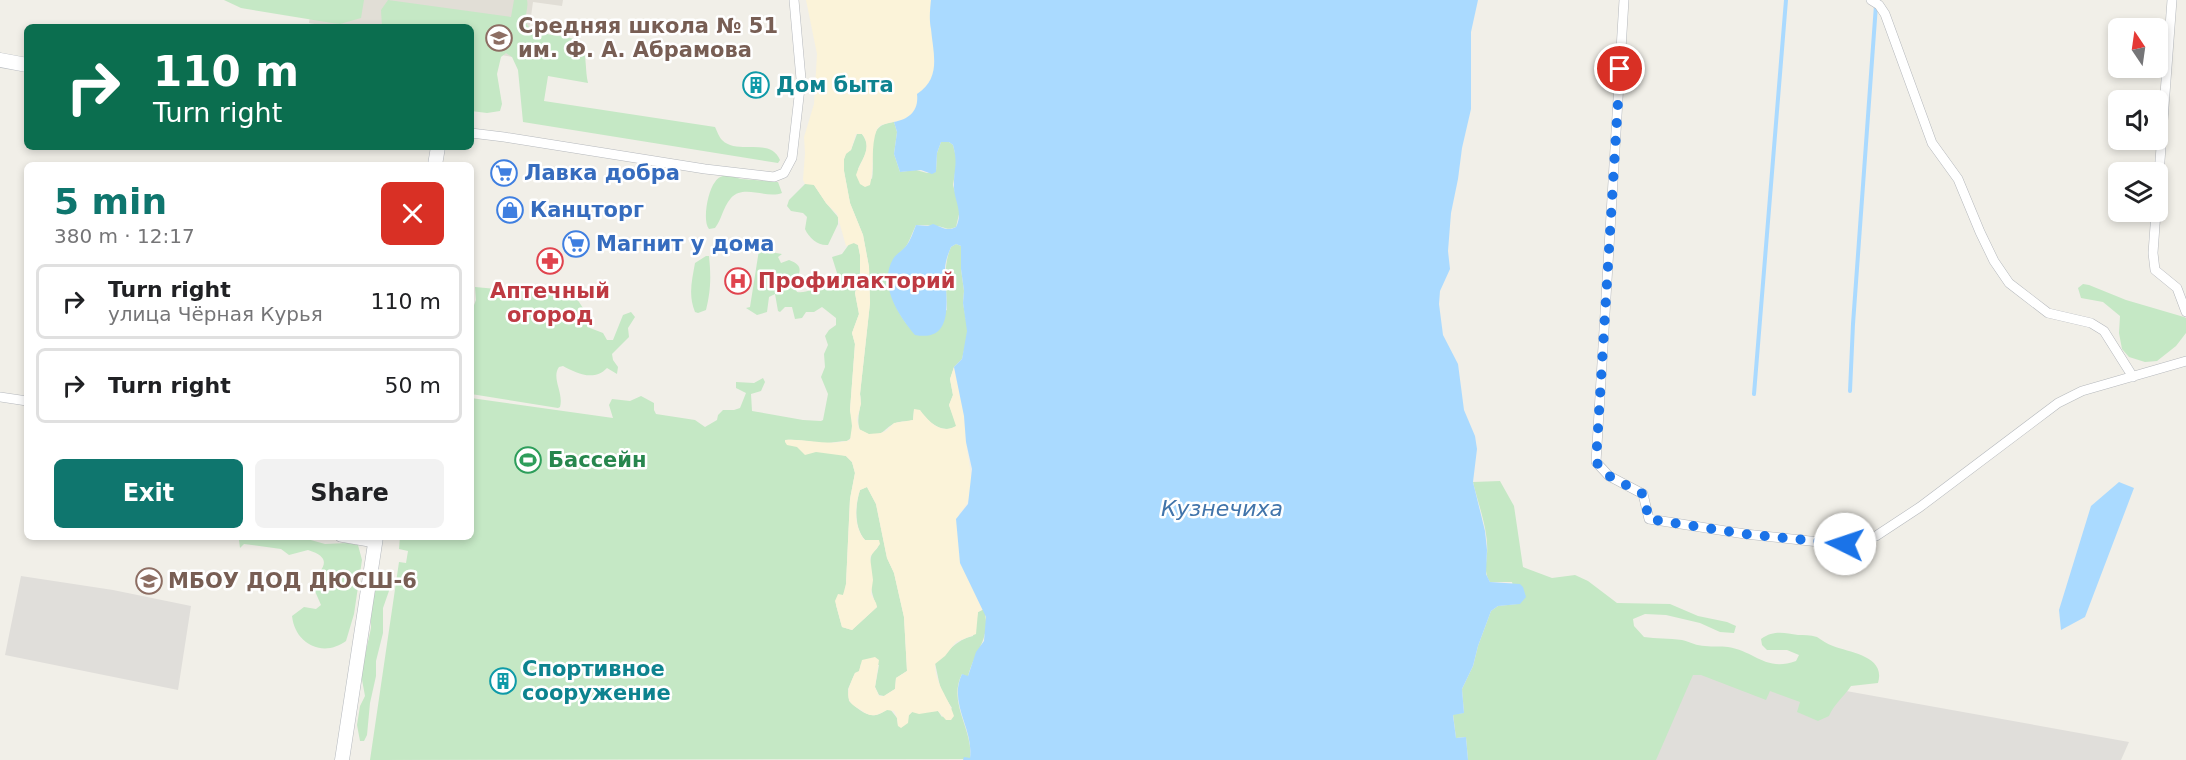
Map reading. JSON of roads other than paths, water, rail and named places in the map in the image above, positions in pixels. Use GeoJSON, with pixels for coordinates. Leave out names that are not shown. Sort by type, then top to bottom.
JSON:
{"type":"FeatureCollection","features":[{"type":"Feature","properties":{"kind":"street"},"geometry":{"type":"LineString","coordinates":[[474,133],[705,169],[774,177],[784,173],[792,158],[801,80],[794,0]]}},
{"type":"Feature","properties":{"kind":"street"},"geometry":{"type":"LineString","coordinates":[[1624,0],[1596,462],[1609,476],[1643,494],[1649,519],[1745,534],[1845,544],[1876,536],[1920,507],[2058,403],[2082,391],[2186,361]]}},
{"type":"Feature","properties":{"kind":"street"},"geometry":{"type":"LineString","coordinates":[[1871,0],[1879,5],[1885,14],[1932,142],[1958,179],[1994,261],[2009,283],[2048,313],[2091,323],[2104,331],[2133,377]]}},
{"type":"Feature","properties":{"kind":"street"},"geometry":{"type":"LineString","coordinates":[[2160,162],[2172,0]]}},
{"type":"Feature","properties":{"kind":"street"},"geometry":{"type":"LineString","coordinates":[[0,60],[24,64]]}},
{"type":"Feature","properties":{"kind":"street"},"geometry":{"type":"LineString","coordinates":[[2155,222],[2153,253],[2155,270],[2177,288],[2186,312]]}},
{"type":"Feature","properties":{"kind":"street"},"geometry":{"type":"LineString","coordinates":[[0,397],[24,401]]}},
{"type":"Feature","properties":{"kind":"street"},"geometry":{"type":"LineString","coordinates":[[342,760],[376,540]]}},
{"type":"Feature","properties":{"kind":"water","name":"Кузнечиха"},"geometry":{"type":"Polygon","coordinates":[[[931,0],[1478,0],[1471,32],[1471,109],[1451,213],[1448,251],[1450,269],[1440,291],[1439,304],[1443,335],[1458,364],[1464,410],[1475,436],[1477,449],[1473,482],[1485,531],[1486,574],[1490,582],[1520,584],[1526,597],[1520,604],[1498,606],[1491,611],[1473,666],[1462,689],[1464,713],[1453,715],[1456,738],[1466,737],[1468,760],[963,760],[964,757],[970,758],[970,747],[959,706],[958,685],[962,674],[968,676],[976,652],[984,641],[986,617],[960,563],[956,519],[968,504],[972,469],[954,367],[962,359],[967,331],[963,303],[961,246],[956,244],[951,247],[947,258],[946,314],[937,332],[915,335],[892,300],[888,279],[893,259],[908,244],[916,225],[933,224],[949,229],[956,227],[959,216],[954,190],[956,161],[953,145],[949,142],[941,142],[937,153],[936,172],[932,174],[921,170],[900,172],[894,154],[897,132],[894,122],[904,119],[915,110],[917,94],[925,88],[933,73],[931,0]]]}},
{"type":"Feature","properties":{"kind":"water"},"geometry":{"type":"Polygon","coordinates":[[[2119,482],[2134,488],[2085,617],[2061,630],[2059,610],[2091,506],[2119,482]]]}},
{"type":"Feature","properties":{"kind":"waterway"},"geometry":{"type":"LineString","coordinates":[[1754,394],[1786,0]]}},
{"type":"Feature","properties":{"kind":"waterway"},"geometry":{"type":"LineString","coordinates":[[1850,391],[1876,5]]}},
{"type":"Feature","properties":{"kind":"place","name":"Средняя школа № 51 им. Ф. А. Абрамова"},"geometry":{"type":"Point","coordinates":[499,38]}},
{"type":"Feature","properties":{"kind":"place","name":"Дом быта"},"geometry":{"type":"Point","coordinates":[756,85]}},
{"type":"Feature","properties":{"kind":"place","name":"Лавка добра"},"geometry":{"type":"Point","coordinates":[504,173]}},
{"type":"Feature","properties":{"kind":"place","name":"Канцторг"},"geometry":{"type":"Point","coordinates":[510,210]}},
{"type":"Feature","properties":{"kind":"place","name":"Магнит у дома"},"geometry":{"type":"Point","coordinates":[576,244]}},
{"type":"Feature","properties":{"kind":"place","name":"Аптечный огород"},"geometry":{"type":"Point","coordinates":[550,261]}},
{"type":"Feature","properties":{"kind":"place","name":"Профилакторий"},"geometry":{"type":"Point","coordinates":[738,281]}},
{"type":"Feature","properties":{"kind":"place","name":"Бассейн"},"geometry":{"type":"Point","coordinates":[528,460]}},
{"type":"Feature","properties":{"kind":"place","name":"МБОУ ДОД ДЮСШ-6"},"geometry":{"type":"Point","coordinates":[149,581]}},
{"type":"Feature","properties":{"kind":"place","name":"Спортивное сооружение"},"geometry":{"type":"Point","coordinates":[503,681]}}]}
